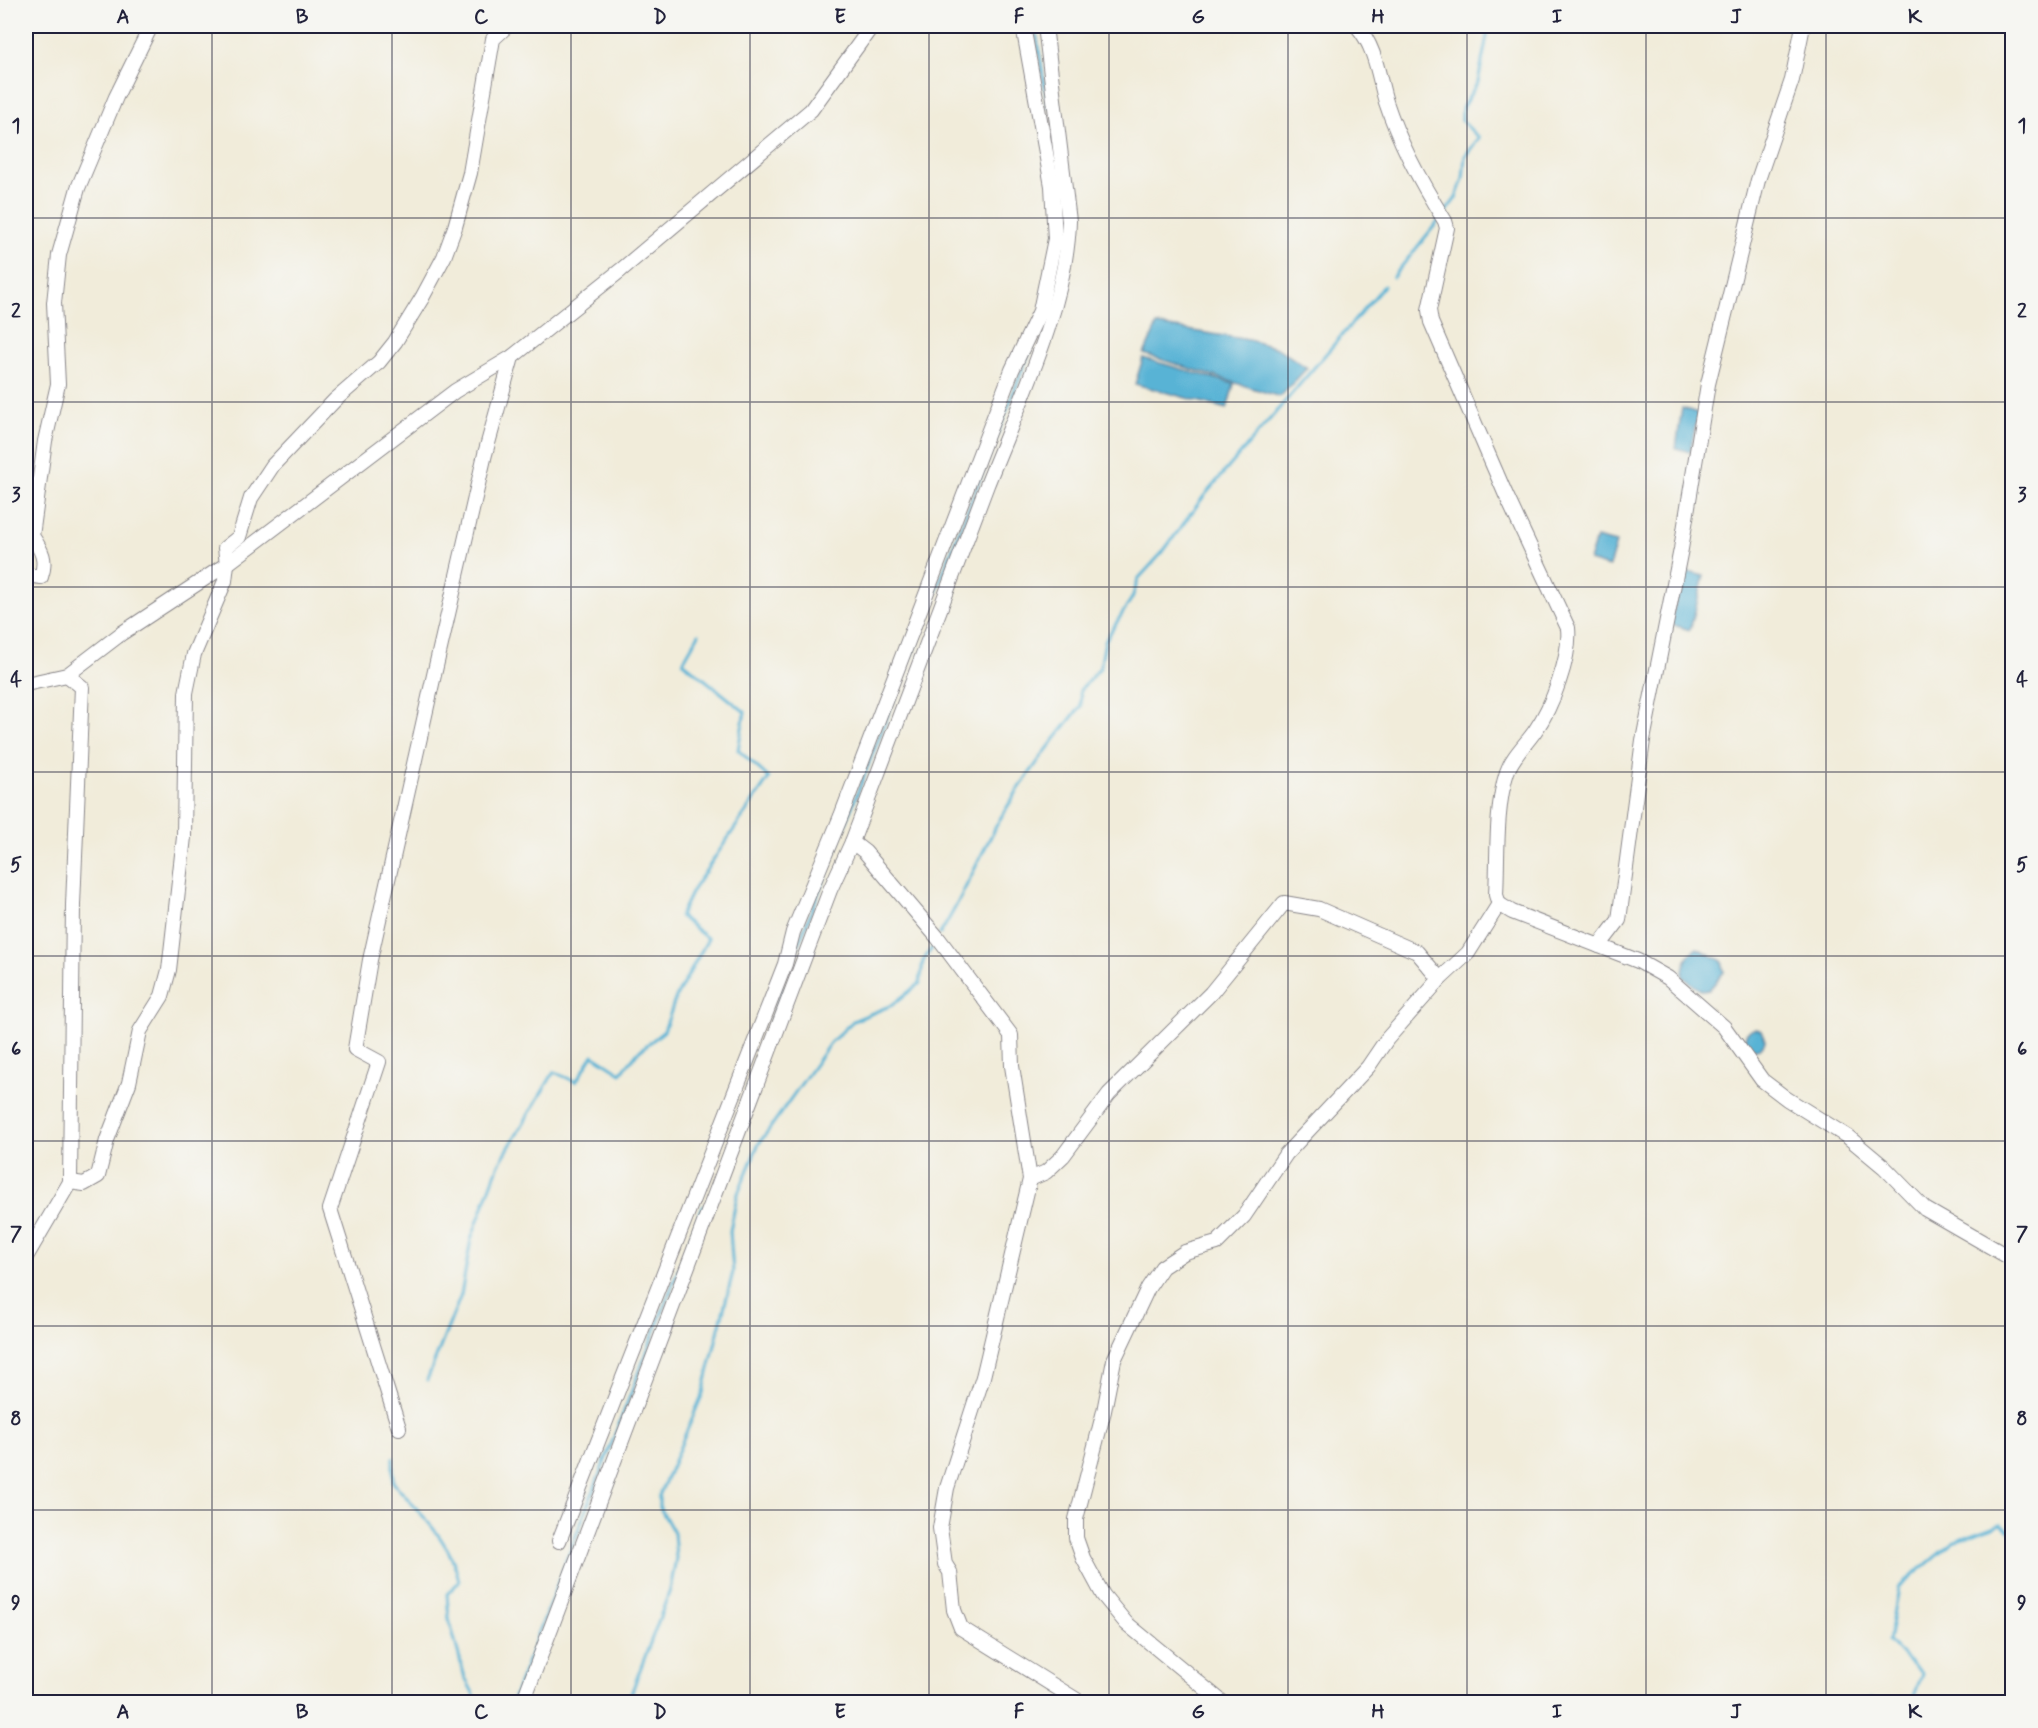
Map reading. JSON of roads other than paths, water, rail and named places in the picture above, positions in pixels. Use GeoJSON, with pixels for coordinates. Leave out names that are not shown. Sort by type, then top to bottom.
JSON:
{"type":"FeatureCollection","features":[{"type":"Feature","properties":{"kind":"street"},"geometry":{"type":"LineString","coordinates":[[26,575],[42,577],[44,568],[44,554],[32,536],[45,441],[58,384],[54,303],[59,255],[82,178],[116,97],[151,26]]}},
{"type":"Feature","properties":{"kind":"street"},"geometry":{"type":"LineString","coordinates":[[70,1182],[84,1184],[98,1176],[107,1140],[129,1083],[140,1031],[162,996],[169,970],[184,837],[186,693],[194,654],[225,581],[227,564],[225,548],[239,537],[251,498],[273,465],[335,400],[384,356],[401,334],[438,268],[455,227],[470,173],[494,39],[507,26]]}},
{"type":"Feature","properties":{"kind":"street"},"geometry":{"type":"LineString","coordinates":[[26,684],[67,675],[122,633],[227,564],[455,391],[512,357],[621,270],[811,110],[872,26]]}},
{"type":"Feature","properties":{"kind":"street"},"geometry":{"type":"LineString","coordinates":[[559,1541],[785,964],[793,932],[841,816],[1008,380],[1040,311],[1055,239],[1052,186],[1023,26]]}},
{"type":"Feature","properties":{"kind":"street"},"geometry":{"type":"LineString","coordinates":[[523,1702],[830,890],[852,842],[1064,278],[1069,221],[1045,26]]}},
{"type":"Feature","properties":{"kind":"street"},"geometry":{"type":"LineString","coordinates":[[1357,26],[1374,54],[1386,101],[1406,155],[1447,228],[1430,301],[1431,322],[1505,493],[1568,628],[1570,642],[1566,663],[1537,728],[1507,771],[1502,794],[1496,896],[1499,904],[1512,912],[1638,961],[1668,978],[1724,1027],[1762,1080],[1848,1137],[1884,1167],[1925,1209],[2013,1259]]}},
{"type":"Feature","properties":{"kind":"street"},"geometry":{"type":"LineString","coordinates":[[1599,946],[1619,920],[1643,740],[1681,549],[1708,384],[1758,180],[1792,80],[1803,26]]}},
{"type":"Feature","properties":{"kind":"street"},"geometry":{"type":"LineString","coordinates":[[399,1428],[330,1209],[379,1062],[355,1049],[370,960],[480,477],[512,357]]}},
{"type":"Feature","properties":{"kind":"street"},"geometry":{"type":"LineString","coordinates":[[26,1257],[70,1182],[73,905],[82,687],[67,675]]}},
{"type":"Feature","properties":{"kind":"street"},"geometry":{"type":"LineString","coordinates":[[852,842],[865,852],[938,938],[1011,1035],[1012,1066],[1030,1179],[984,1377],[947,1488],[940,1528],[945,1564],[950,1572],[954,1610],[961,1628],[1080,1702]]}},
{"type":"Feature","properties":{"kind":"street"},"geometry":{"type":"LineString","coordinates":[[1030,1179],[1046,1172],[1063,1156],[1109,1094],[1211,993],[1284,903],[1318,909],[1417,952],[1440,980]]}},
{"type":"Feature","properties":{"kind":"street"},"geometry":{"type":"LineString","coordinates":[[1221,1702],[1126,1623],[1103,1595],[1083,1558],[1076,1538],[1076,1519],[1104,1411],[1114,1360],[1148,1288],[1162,1268],[1185,1252],[1216,1243],[1231,1230],[1255,1201],[1286,1154],[1368,1067],[1387,1039],[1440,980],[1468,953],[1499,904]]}},
{"type":"Feature","properties":{"kind":"water"},"geometry":{"type":"Polygon","coordinates":[[[1157,325],[1249,340],[1277,348],[1307,368],[1280,397],[1144,354],[1157,325]]]}},
{"type":"Feature","properties":{"kind":"water"},"geometry":{"type":"Polygon","coordinates":[[[1143,358],[1234,384],[1227,409],[1135,384],[1143,358]]]}},
{"type":"Feature","properties":{"kind":"water"},"geometry":{"type":"Polygon","coordinates":[[[1682,408],[1698,413],[1690,452],[1676,448],[1682,408]]]}},
{"type":"Feature","properties":{"kind":"water"},"geometry":{"type":"Polygon","coordinates":[[[1596,538],[1616,543],[1609,567],[1589,561],[1596,538]]]}},
{"type":"Feature","properties":{"kind":"water"},"geometry":{"type":"Polygon","coordinates":[[[1684,571],[1704,576],[1690,630],[1670,624],[1684,571]]]}},
{"type":"Feature","properties":{"kind":"water"},"geometry":{"type":"Polygon","coordinates":[[[1697,948],[1722,961],[1724,972],[1709,990],[1702,991],[1683,977],[1686,960],[1697,948]]]}},
{"type":"Feature","properties":{"kind":"water"},"geometry":{"type":"Polygon","coordinates":[[[1755,1029],[1762,1032],[1765,1039],[1762,1046],[1755,1049],[1748,1046],[1745,1039],[1748,1032],[1755,1029]]]}},
{"type":"Feature","properties":{"kind":"waterway"},"geometry":{"type":"LineString","coordinates":[[1035,26],[1048,107]]}},
{"type":"Feature","properties":{"kind":"waterway"},"geometry":{"type":"LineString","coordinates":[[1444,214],[1456,198],[1463,179],[1465,156],[1479,138],[1462,121],[1462,108],[1478,82],[1489,26]]}},
{"type":"Feature","properties":{"kind":"waterway"},"geometry":{"type":"LineString","coordinates":[[1393,277],[1440,219]]}},
{"type":"Feature","properties":{"kind":"waterway"},"geometry":{"type":"LineString","coordinates":[[940,934],[1009,804],[1081,706],[1080,690],[1100,668],[1105,641],[1132,598],[1139,578],[1162,553],[1204,496],[1384,286]]}},
{"type":"Feature","properties":{"kind":"waterway"},"geometry":{"type":"LineString","coordinates":[[793,958],[1036,335]]}},
{"type":"Feature","properties":{"kind":"waterway"},"geometry":{"type":"LineString","coordinates":[[427,1380],[461,1295],[471,1239],[499,1164],[554,1072],[576,1082],[593,1055],[621,1073],[637,1053],[664,1031],[676,997],[708,939],[680,916],[692,891],[769,778],[738,750],[745,712],[683,662],[699,634]]}},
{"type":"Feature","properties":{"kind":"waterway"},"geometry":{"type":"LineString","coordinates":[[628,1702],[670,1590],[676,1558],[674,1533],[659,1506],[659,1496],[703,1393],[733,1272],[730,1231],[737,1196],[758,1145],[830,1043],[853,1021],[892,1005],[920,983],[923,961],[932,948]]}},
{"type":"Feature","properties":{"kind":"waterway"},"geometry":{"type":"LineString","coordinates":[[748,1088],[783,987]]}},
{"type":"Feature","properties":{"kind":"waterway"},"geometry":{"type":"LineString","coordinates":[[512,1702],[703,1206]]}},
{"type":"Feature","properties":{"kind":"waterway"},"geometry":{"type":"LineString","coordinates":[[393,1458],[393,1482],[433,1528],[456,1568],[459,1582],[447,1594],[449,1619],[465,1678],[478,1702]]}},
{"type":"Feature","properties":{"kind":"waterway"},"geometry":{"type":"LineString","coordinates":[[1912,1702],[1922,1674],[1888,1641],[1898,1588],[1953,1542],[2000,1524],[2012,1532]]}},
{"type":"Feature","properties":{"kind":"waterway"},"geometry":{"type":"LineString","coordinates":[[1868,1702],[1870,1699],[1894,1702]]}}]}
